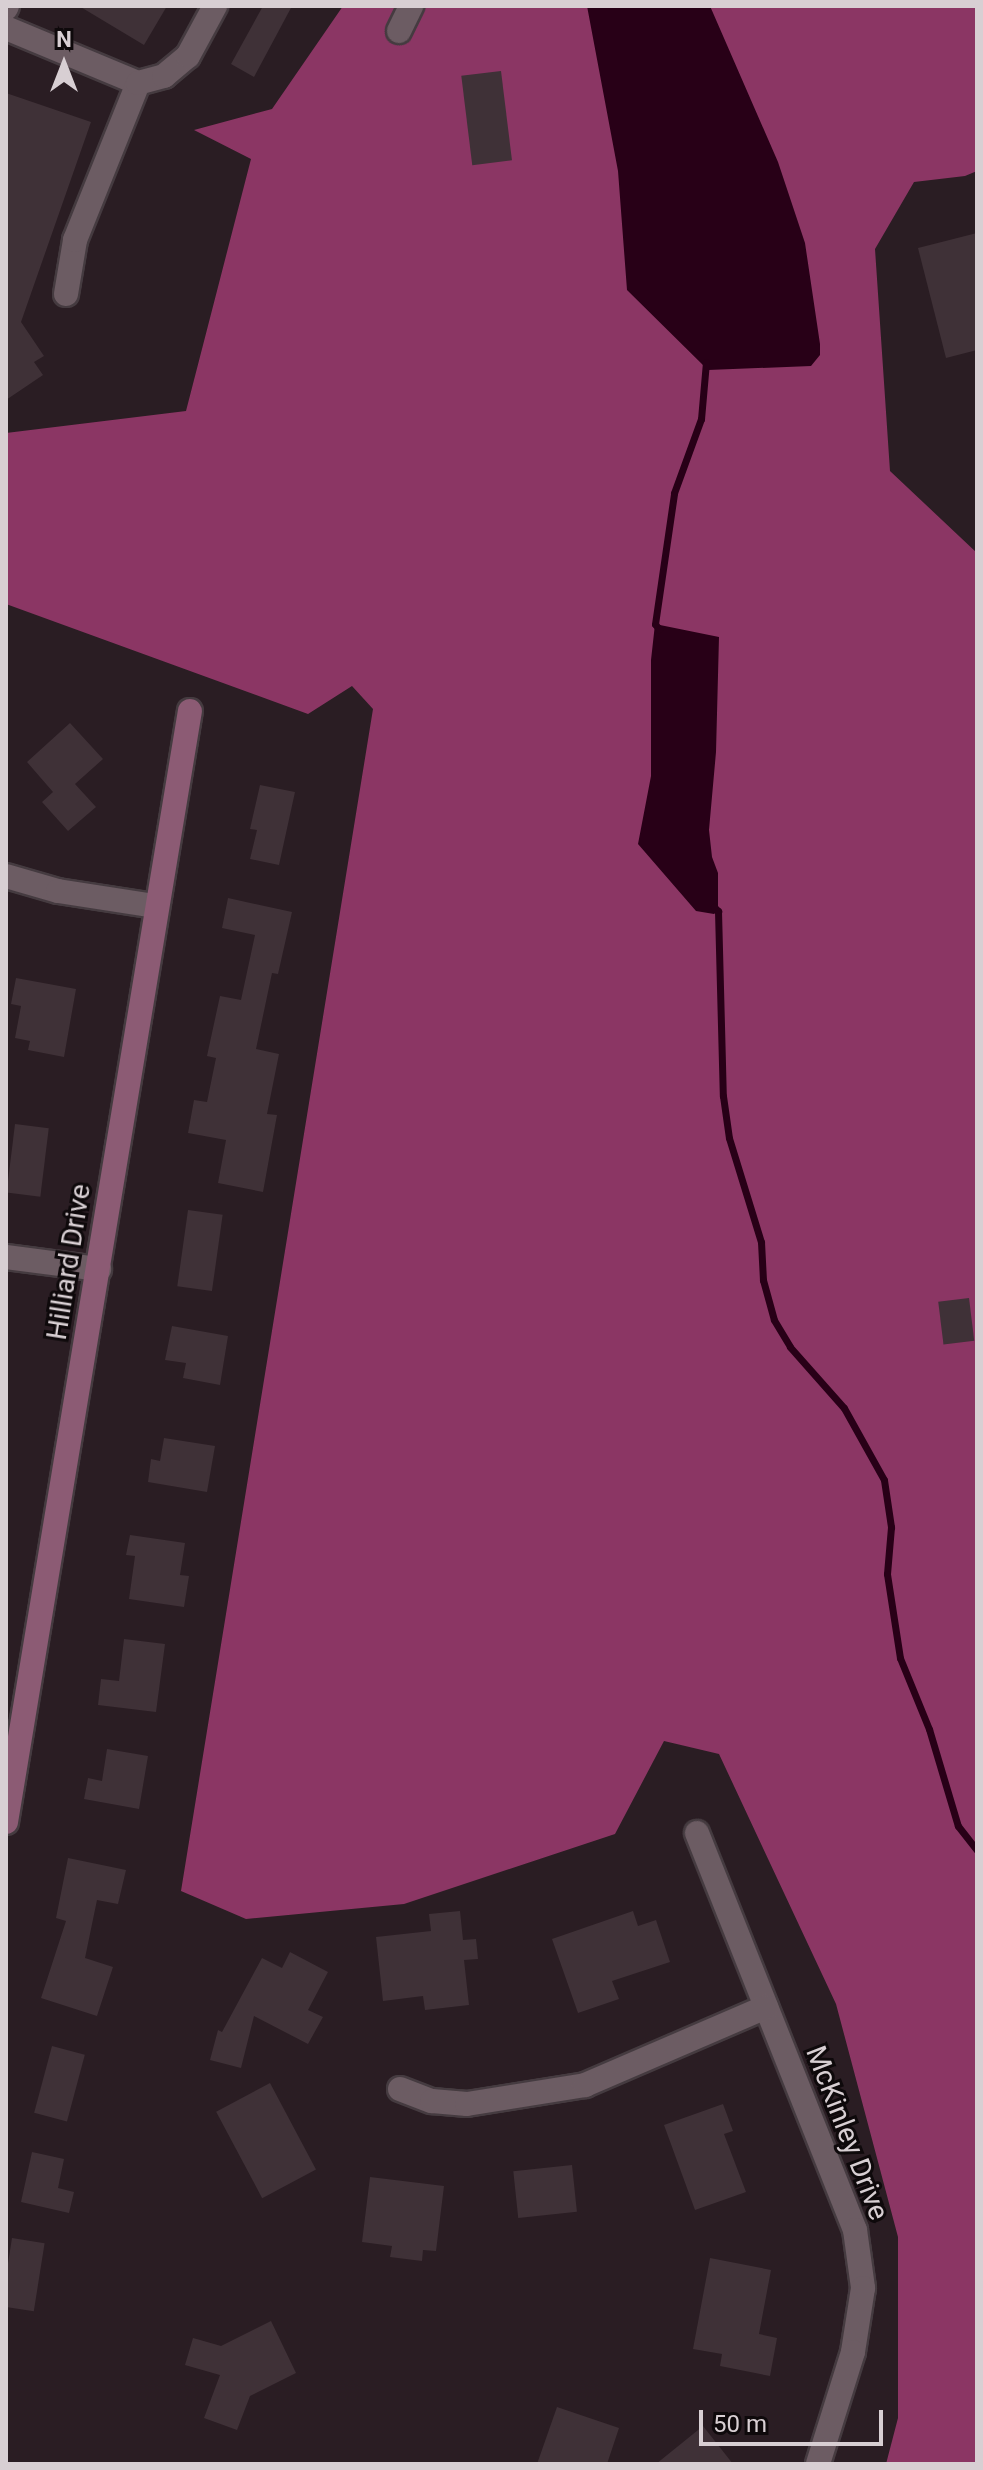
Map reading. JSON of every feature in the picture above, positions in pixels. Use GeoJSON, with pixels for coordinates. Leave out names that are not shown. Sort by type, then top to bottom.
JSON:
{"type":"FeatureCollection","features":[{"type":"Feature","properties":{"kind":"street"},"geometry":{"type":"LineString","coordinates":[[6,28],[138,83],[164,76],[188,56],[215,6]]}},
{"type":"Feature","properties":{"kind":"street"},"geometry":{"type":"LineString","coordinates":[[399,31],[411,6]]}},
{"type":"Feature","properties":{"kind":"street"},"geometry":{"type":"LineString","coordinates":[[66,294],[75,240],[138,83]]}},
{"type":"Feature","properties":{"kind":"street","name":"Hilliard Drive"},"geometry":{"type":"LineString","coordinates":[[6,1822],[8,1794],[99,1269],[155,906],[190,711]]}},
{"type":"Feature","properties":{"kind":"street"},"geometry":{"type":"LineString","coordinates":[[6,876],[58,891],[155,906]]}},
{"type":"Feature","properties":{"kind":"street"},"geometry":{"type":"LineString","coordinates":[[6,1257],[99,1269]]}},
{"type":"Feature","properties":{"kind":"street","name":"McKinley Drive"},"geometry":{"type":"LineString","coordinates":[[697,1833],[855,2230],[863,2288],[853,2352],[818,2464]]}},
{"type":"Feature","properties":{"kind":"street"},"geometry":{"type":"LineString","coordinates":[[400,2089],[432,2101],[467,2104],[522,2098],[585,2085],[766,2007]]}},
{"type":"Feature","properties":{"kind":"shaded area"},"geometry":{"type":"Polygon","coordinates":[[[343,6],[977,6],[977,171],[965,176],[914,182],[875,249],[890,471],[977,553],[977,2464],[886,2464],[898,2418],[898,2237],[836,2004],[719,1754],[664,1741],[615,1834],[404,1904],[246,1919],[181,1891],[373,709],[352,686],[308,714],[6,604],[6,433],[186,411],[251,159],[194,130],[272,109],[343,6]]]}},
{"type":"Feature","properties":{"kind":"shaded area"},"geometry":{"type":"Polygon","coordinates":[[[587,6],[710,6],[778,162],[805,243],[820,344],[820,355],[811,366],[708,370],[627,290],[618,171],[587,6]]]}},
{"type":"Feature","properties":{"kind":"shaded area"},"geometry":{"type":"Polygon","coordinates":[[[655,624],[719,637],[716,752],[709,830],[712,857],[718,873],[718,911],[714,914],[696,911],[638,844],[651,776],[651,660],[655,624]]]}},
{"type":"Feature","properties":{"kind":"building"},"geometry":{"type":"Polygon","coordinates":[[[79,6],[167,6],[144,45],[79,6]]]}},
{"type":"Feature","properties":{"kind":"building"},"geometry":{"type":"Polygon","coordinates":[[[263,6],[292,6],[254,77],[231,64],[263,6]]]}},
{"type":"Feature","properties":{"kind":"building"},"geometry":{"type":"Polygon","coordinates":[[[501,71],[512,160],[472,165],[461,76],[501,71]]]}},
{"type":"Feature","properties":{"kind":"building"},"geometry":{"type":"Polygon","coordinates":[[[6,93],[91,122],[21,322],[44,356],[34,362],[43,375],[6,400],[6,93]]]}},
{"type":"Feature","properties":{"kind":"building"},"geometry":{"type":"Polygon","coordinates":[[[977,233],[977,350],[946,358],[918,248],[977,233]]]}},
{"type":"Feature","properties":{"kind":"building"},"geometry":{"type":"Polygon","coordinates":[[[70,723],[103,759],[75,784],[96,807],[68,831],[42,802],[53,792],[27,762],[70,723]]]}},
{"type":"Feature","properties":{"kind":"building"},"geometry":{"type":"Polygon","coordinates":[[[260,785],[295,792],[279,865],[250,859],[257,830],[250,829],[260,785]]]}},
{"type":"Feature","properties":{"kind":"building"},"geometry":{"type":"Polygon","coordinates":[[[228,898],[292,912],[278,974],[272,973],[256,1049],[279,1054],[267,1114],[277,1115],[263,1192],[218,1183],[226,1140],[188,1133],[194,1100],[207,1102],[216,1058],[207,1056],[220,996],[241,1000],[255,935],[222,928],[228,898]]]}},
{"type":"Feature","properties":{"kind":"building"},"geometry":{"type":"Polygon","coordinates":[[[16,978],[76,989],[64,1057],[28,1050],[30,1041],[15,1038],[21,1006],[11,1004],[16,978]]]}},
{"type":"Feature","properties":{"kind":"building"},"geometry":{"type":"Polygon","coordinates":[[[15,1124],[49,1128],[40,1197],[7,1192],[15,1124]]]}},
{"type":"Feature","properties":{"kind":"building"},"geometry":{"type":"Polygon","coordinates":[[[188,1210],[223,1215],[212,1291],[177,1286],[188,1210]]]}},
{"type":"Feature","properties":{"kind":"building"},"geometry":{"type":"Polygon","coordinates":[[[969,1298],[974,1341],[943,1344],[938,1302],[969,1298]]]}},
{"type":"Feature","properties":{"kind":"building"},"geometry":{"type":"Polygon","coordinates":[[[172,1326],[228,1336],[220,1385],[183,1378],[186,1363],[165,1360],[172,1326]]]}},
{"type":"Feature","properties":{"kind":"building"},"geometry":{"type":"Polygon","coordinates":[[[164,1438],[215,1446],[207,1492],[148,1482],[151,1459],[160,1461],[164,1438]]]}},
{"type":"Feature","properties":{"kind":"building"},"geometry":{"type":"Polygon","coordinates":[[[130,1535],[185,1543],[180,1575],[189,1576],[184,1607],[129,1599],[135,1556],[126,1555],[130,1535]]]}},
{"type":"Feature","properties":{"kind":"building"},"geometry":{"type":"Polygon","coordinates":[[[124,1639],[165,1644],[156,1712],[98,1705],[101,1679],[119,1681],[124,1639]]]}},
{"type":"Feature","properties":{"kind":"building"},"geometry":{"type":"Polygon","coordinates":[[[107,1749],[148,1756],[139,1809],[84,1799],[88,1778],[102,1781],[107,1749]]]}},
{"type":"Feature","properties":{"kind":"building"},"geometry":{"type":"Polygon","coordinates":[[[68,1858],[126,1870],[118,1904],[97,1900],[85,1958],[113,1967],[97,2016],[41,1998],[66,1921],[56,1918],[68,1858]]]}},
{"type":"Feature","properties":{"kind":"building"},"geometry":{"type":"Polygon","coordinates":[[[460,1911],[463,1940],[476,1939],[478,1959],[464,1960],[469,2005],[425,2010],[423,1996],[383,2001],[376,1937],[431,1931],[429,1914],[460,1911]]]}},
{"type":"Feature","properties":{"kind":"building"},"geometry":{"type":"Polygon","coordinates":[[[633,1911],[638,1926],[656,1920],[670,1962],[612,1981],[619,1999],[578,2013],[552,1939],[633,1911]]]}},
{"type":"Feature","properties":{"kind":"building"},"geometry":{"type":"Polygon","coordinates":[[[290,1952],[328,1972],[308,2010],[323,2017],[308,2044],[254,2016],[241,2068],[210,2060],[218,2030],[222,2032],[262,1958],[282,1968],[290,1952]]]}},
{"type":"Feature","properties":{"kind":"building"},"geometry":{"type":"Polygon","coordinates":[[[52,2046],[85,2055],[67,2121],[34,2113],[52,2046]]]}},
{"type":"Feature","properties":{"kind":"building"},"geometry":{"type":"Polygon","coordinates":[[[270,2083],[316,2170],[262,2198],[216,2112],[270,2083]]]}},
{"type":"Feature","properties":{"kind":"building"},"geometry":{"type":"Polygon","coordinates":[[[723,2104],[733,2131],[724,2134],[746,2192],[695,2210],[664,2125],[723,2104]]]}},
{"type":"Feature","properties":{"kind":"building"},"geometry":{"type":"Polygon","coordinates":[[[32,2152],[64,2159],[58,2188],[74,2192],[69,2213],[21,2202],[32,2152]]]}},
{"type":"Feature","properties":{"kind":"building"},"geometry":{"type":"Polygon","coordinates":[[[572,2165],[577,2212],[518,2218],[513,2171],[572,2165]]]}},
{"type":"Feature","properties":{"kind":"building"},"geometry":{"type":"Polygon","coordinates":[[[370,2177],[444,2186],[436,2251],[423,2250],[422,2261],[390,2257],[392,2246],[362,2242],[370,2177]]]}},
{"type":"Feature","properties":{"kind":"building"},"geometry":{"type":"Polygon","coordinates":[[[12,2238],[45,2243],[34,2311],[6,2307],[6,2276],[12,2238]]]}},
{"type":"Feature","properties":{"kind":"building"},"geometry":{"type":"Polygon","coordinates":[[[710,2258],[771,2270],[759,2334],[777,2338],[770,2376],[720,2366],[722,2354],[693,2349],[710,2258]]]}},
{"type":"Feature","properties":{"kind":"building"},"geometry":{"type":"Polygon","coordinates":[[[271,2321],[296,2373],[250,2396],[237,2430],[204,2418],[220,2375],[185,2365],[193,2338],[221,2346],[271,2321]]]}},
{"type":"Feature","properties":{"kind":"building"},"geometry":{"type":"Polygon","coordinates":[[[557,2407],[619,2428],[607,2464],[537,2464],[557,2407]]]}},
{"type":"Feature","properties":{"kind":"building"},"geometry":{"type":"Polygon","coordinates":[[[703,2426],[733,2464],[656,2464],[703,2426]]]}},
{"type":"Feature","properties":{"kind":"waterway"},"geometry":{"type":"LineString","coordinates":[[659,629],[655,624],[674,493],[701,419],[706,362]]}},
{"type":"Feature","properties":{"kind":"waterway"},"geometry":{"type":"LineString","coordinates":[[714,907],[718,911],[723,1096],[729,1138],[761,1242],[763,1280],[774,1320],[790,1347],[844,1408],[884,1480],[891,1527],[887,1574],[900,1658],[929,1729],[958,1826],[977,1850]]}}]}
